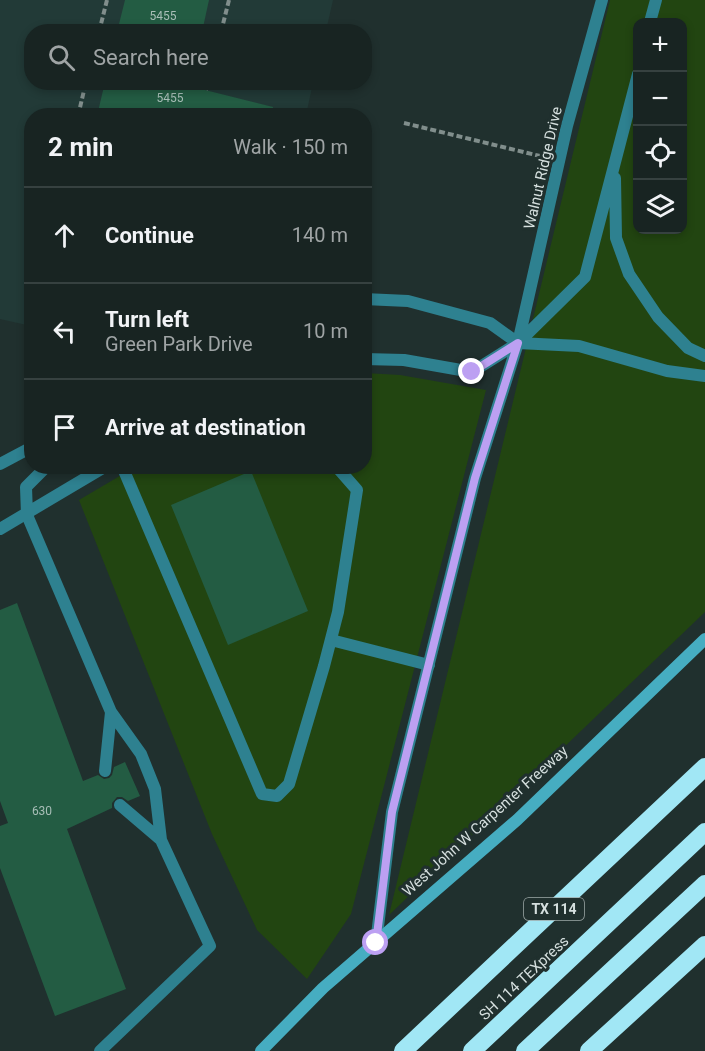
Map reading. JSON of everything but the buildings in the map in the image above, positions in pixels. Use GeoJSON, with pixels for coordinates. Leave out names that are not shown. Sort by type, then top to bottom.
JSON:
{"type":"FeatureCollection","features":[{"type":"Feature","properties":{"kind":"highway","name":"TX 114"},"geometry":{"type":"LineString","coordinates":[[403,1051],[705,766]]}},
{"type":"Feature","properties":{"kind":"highway","name":"SH 114 TEXpress"},"geometry":{"type":"LineString","coordinates":[[472,1051],[705,832]]}},
{"type":"Feature","properties":{"kind":"highway"},"geometry":{"type":"LineString","coordinates":[[525,1051],[705,884]]}},
{"type":"Feature","properties":{"kind":"highway"},"geometry":{"type":"LineString","coordinates":[[589,1051],[705,945]]}},
{"type":"Feature","properties":{"kind":"main road","name":"West John W Carpenter Freeway"},"geometry":{"type":"LineString","coordinates":[[261,1051],[323,988],[517,820],[705,639]]}},
{"type":"Feature","properties":{"kind":"street","name":"Walnut Ridge Drive"},"geometry":{"type":"LineString","coordinates":[[376,943],[392,812],[475,478],[518,343],[567,126],[602,0]]}},
{"type":"Feature","properties":{"kind":"street"},"geometry":{"type":"LineString","coordinates":[[651,18],[656,0]]}},
{"type":"Feature","properties":{"kind":"street","name":"Walnut Ridge Drive"},"geometry":{"type":"LineString","coordinates":[[518,343],[585,277],[633,94]]}},
{"type":"Feature","properties":{"kind":"street"},"geometry":{"type":"LineString","coordinates":[[615,164],[616,238],[628,274],[658,316],[688,348],[705,356]]}},
{"type":"Feature","properties":{"kind":"street"},"geometry":{"type":"LineString","coordinates":[[372,299],[408,301],[490,323],[518,343],[579,346],[667,371],[705,376]]}},
{"type":"Feature","properties":{"kind":"street"},"geometry":{"type":"LineString","coordinates":[[372,358],[404,360],[472,372],[518,343]]}},
{"type":"Feature","properties":{"kind":"street"},"geometry":{"type":"LineString","coordinates":[[0,464],[24,451]]}},
{"type":"Feature","properties":{"kind":"street"},"geometry":{"type":"LineString","coordinates":[[39,474],[26,487],[27,515],[111,712],[141,754],[155,789],[161,840],[210,946],[100,1051]]}},
{"type":"Feature","properties":{"kind":"street"},"geometry":{"type":"LineString","coordinates":[[0,530],[93,474]]}},
{"type":"Feature","properties":{"kind":"street"},"geometry":{"type":"LineString","coordinates":[[125,474],[262,794],[277,796],[289,784],[338,612],[357,490],[343,474]]}},
{"type":"Feature","properties":{"kind":"street"},"geometry":{"type":"LineString","coordinates":[[331,640],[429,665]]}},
{"type":"Feature","properties":{"kind":"street"},"geometry":{"type":"LineString","coordinates":[[105,771],[111,712]]}},
{"type":"Feature","properties":{"kind":"street"},"geometry":{"type":"LineString","coordinates":[[120,805],[161,840]]}},
{"type":"Feature","properties":{"kind":"path"},"geometry":{"type":"LineString","coordinates":[[101,24],[107,0]]}},
{"type":"Feature","properties":{"kind":"path"},"geometry":{"type":"LineString","coordinates":[[223,24],[229,0]]}},
{"type":"Feature","properties":{"kind":"path"},"geometry":{"type":"LineString","coordinates":[[80,108],[84,90]]}},
{"type":"Feature","properties":{"kind":"path"},"geometry":{"type":"LineString","coordinates":[[404,123],[543,157]]}},
{"type":"Feature","properties":{"kind":"shaded area"},"geometry":{"type":"Polygon","coordinates":[[[0,0],[333,0],[328,24],[24,24],[24,90],[311,90],[308,108],[24,108],[24,324],[0,319],[0,0]]]}},
{"type":"Feature","properties":{"kind":"green space"},"geometry":{"type":"Polygon","coordinates":[[[610,0],[705,0],[705,612],[389,915],[610,0]]]}},
{"type":"Feature","properties":{"kind":"green space"},"geometry":{"type":"Polygon","coordinates":[[[372,373],[400,375],[486,390],[351,914],[307,979],[257,930],[212,834],[79,500],[123,474],[372,474],[372,373]]]}},
{"type":"Feature","properties":{"kind":"route"},"geometry":{"type":"LineString","coordinates":[[376,943],[392,812],[475,478],[518,343],[472,372]]}}]}
